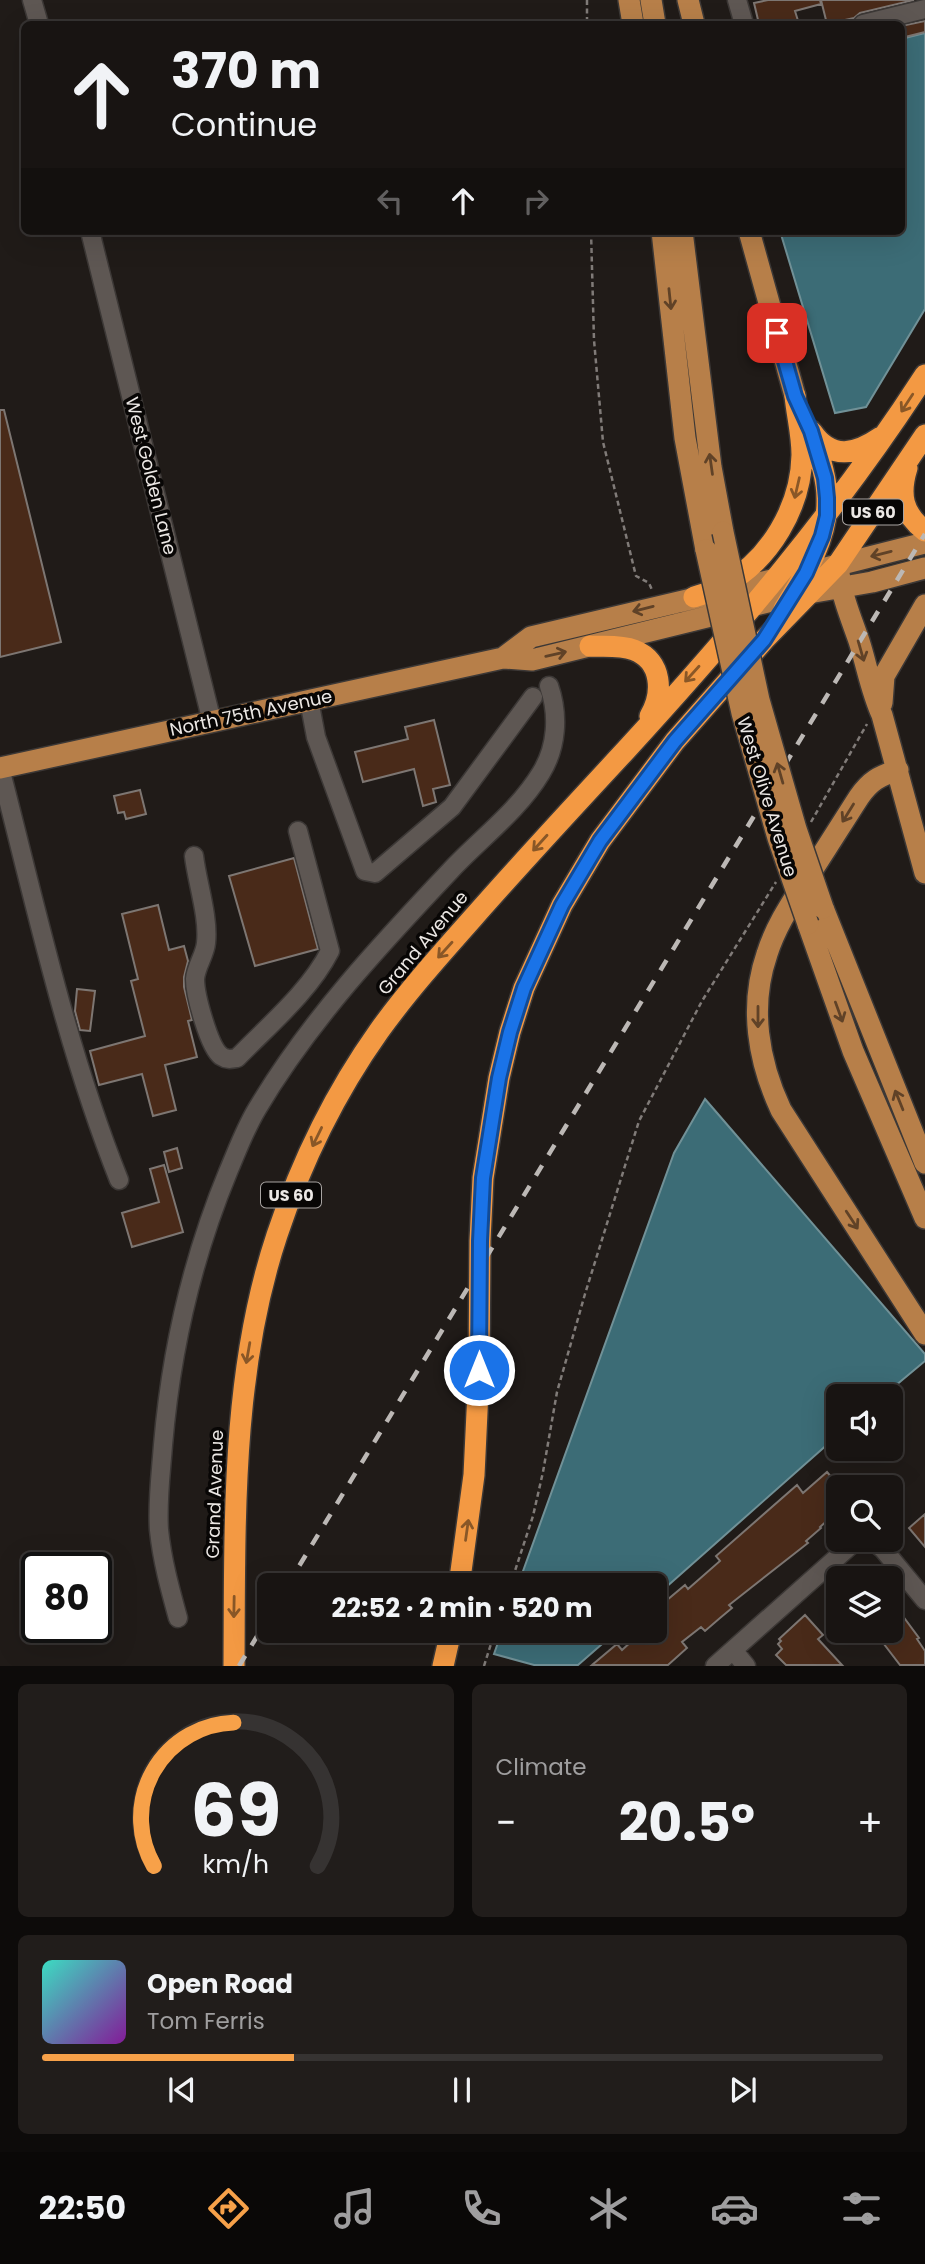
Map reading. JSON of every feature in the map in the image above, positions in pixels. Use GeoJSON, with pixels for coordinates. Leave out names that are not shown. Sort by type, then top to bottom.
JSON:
{"type":"FeatureCollection","features":[{"type":"Feature","properties":{"kind":"highway","name":"Grand Avenue"},"geometry":{"type":"LineString","coordinates":[[234,1665],[238,1461],[246,1361],[258,1303],[276,1239],[293,1190],[317,1135],[379,1030],[490,899],[755,605],[827,516],[889,431],[925,375]]}},
{"type":"Feature","properties":{"kind":"highway"},"geometry":{"type":"LineString","coordinates":[[461,1573],[474,1475],[483,1178],[492,1112],[510,1032],[524,988],[544,941],[576,879],[600,841],[675,741],[764,640],[803,587],[822,536],[827,516],[827,498],[825,478],[811,431],[795,396]]}},
{"type":"Feature","properties":{"kind":"highway"},"geometry":{"type":"LineString","coordinates":[[694,597],[722,587],[738,577],[760,556],[786,521],[795,496],[802,458],[795,396]]}},
{"type":"Feature","properties":{"kind":"highway"},"geometry":{"type":"LineString","coordinates":[[811,431],[820,443],[839,452],[852,452],[863,448],[889,431]]}},
{"type":"Feature","properties":{"kind":"highway","name":"US 60"},"geometry":{"type":"LineString","coordinates":[[803,587],[839,575],[925,435]]}},
{"type":"Feature","properties":{"kind":"highway"},"geometry":{"type":"LineString","coordinates":[[910,460],[902,495],[910,514],[925,531]]}},
{"type":"Feature","properties":{"kind":"highway"},"geometry":{"type":"LineString","coordinates":[[839,575],[838,531],[843,492]]}},
{"type":"Feature","properties":{"kind":"highway"},"geometry":{"type":"LineString","coordinates":[[590,646],[631,649],[647,658],[654,666],[659,684],[658,697],[639,735]]}},
{"type":"Feature","properties":{"kind":"highway"},"geometry":{"type":"LineString","coordinates":[[443,1665],[448,1643]]}},
{"type":"Feature","properties":{"kind":"main road"},"geometry":{"type":"LineString","coordinates":[[629,0],[632,21]]}},
{"type":"Feature","properties":{"kind":"main road"},"geometry":{"type":"LineString","coordinates":[[651,0],[654,21]]}},
{"type":"Feature","properties":{"kind":"main road"},"geometry":{"type":"LineString","coordinates":[[688,0],[693,21]]}},
{"type":"Feature","properties":{"kind":"main road","name":"West Olive Avenue"},"geometry":{"type":"LineString","coordinates":[[662,235],[685,438],[741,713],[778,838],[853,1051],[925,1218]]}},
{"type":"Feature","properties":{"kind":"main road","name":"West Olive Avenue"},"geometry":{"type":"LineString","coordinates":[[682,235],[711,467],[759,700],[796,829],[823,908],[925,1163]]}},
{"type":"Feature","properties":{"kind":"main road"},"geometry":{"type":"LineString","coordinates":[[750,235],[795,396]]}},
{"type":"Feature","properties":{"kind":"main road"},"geometry":{"type":"LineString","coordinates":[[839,575],[925,543]]}},
{"type":"Feature","properties":{"kind":"main road"},"geometry":{"type":"LineString","coordinates":[[839,575],[872,582],[925,568]]}},
{"type":"Feature","properties":{"kind":"main road"},"geometry":{"type":"LineString","coordinates":[[839,575],[843,600],[859,642],[873,694],[876,717],[898,770],[925,873]]}},
{"type":"Feature","properties":{"kind":"main road","name":"North 75th Avenue"},"geometry":{"type":"LineString","coordinates":[[503,658],[531,637],[694,597],[776,579],[803,587]]}},
{"type":"Feature","properties":{"kind":"main road","name":"North 75th Avenue"},"geometry":{"type":"LineString","coordinates":[[0,768],[503,658],[532,660],[755,605],[803,587]]}},
{"type":"Feature","properties":{"kind":"main road"},"geometry":{"type":"LineString","coordinates":[[876,717],[884,676],[925,605]]}},
{"type":"Feature","properties":{"kind":"main road"},"geometry":{"type":"LineString","coordinates":[[898,770],[878,776],[864,790],[783,917],[766,954],[758,993],[758,1039],[769,1086],[781,1110],[925,1334]]}},
{"type":"Feature","properties":{"kind":"street"},"geometry":{"type":"LineString","coordinates":[[32,0],[37,21]]}},
{"type":"Feature","properties":{"kind":"street"},"geometry":{"type":"LineString","coordinates":[[738,0],[743,21]]}},
{"type":"Feature","properties":{"kind":"street"},"geometry":{"type":"LineString","coordinates":[[875,21],[925,9]]}},
{"type":"Feature","properties":{"kind":"street","name":"West Golden Lane"},"geometry":{"type":"LineString","coordinates":[[91,235],[212,722]]}},
{"type":"Feature","properties":{"kind":"street"},"geometry":{"type":"LineString","coordinates":[[178,1618],[166,1574],[159,1528],[161,1466],[176,1342],[212,1209],[256,1110],[297,1050],[388,939],[472,847],[517,806],[542,772],[553,744],[556,720],[549,687]]}},
{"type":"Feature","properties":{"kind":"street"},"geometry":{"type":"LineString","coordinates":[[309,700],[317,737],[365,871],[375,873],[452,807],[533,698]]}},
{"type":"Feature","properties":{"kind":"street"},"geometry":{"type":"LineString","coordinates":[[0,768],[35,912],[65,1018],[95,1121],[119,1180]]}},
{"type":"Feature","properties":{"kind":"street"},"geometry":{"type":"LineString","coordinates":[[194,856],[205,918],[206,943],[197,969],[196,989],[210,1040],[219,1055],[228,1060],[237,1058],[309,983],[330,951],[298,831]]}},
{"type":"Feature","properties":{"kind":"street"},"geometry":{"type":"LineString","coordinates":[[715,1665],[843,1552]]}},
{"type":"Feature","properties":{"kind":"street"},"geometry":{"type":"LineString","coordinates":[[885,1552],[925,1600]]}},
{"type":"Feature","properties":{"kind":"street"},"geometry":{"type":"LineString","coordinates":[[733,1650],[746,1665]]}},
{"type":"Feature","properties":{"kind":"path"},"geometry":{"type":"LineString","coordinates":[[587,0],[587,21]]}},
{"type":"Feature","properties":{"kind":"path"},"geometry":{"type":"LineString","coordinates":[[591,235],[594,340],[603,442],[636,576],[649,583],[660,606]]}},
{"type":"Feature","properties":{"kind":"path"},"geometry":{"type":"LineString","coordinates":[[807,830],[876,717]]}},
{"type":"Feature","properties":{"kind":"path"},"geometry":{"type":"LineString","coordinates":[[514,1573],[533,1516],[561,1380],[639,1121],[702,1001],[780,875]]}},
{"type":"Feature","properties":{"kind":"path"},"geometry":{"type":"LineString","coordinates":[[484,1665],[491,1643]]}},
{"type":"Feature","properties":{"kind":"water"},"geometry":{"type":"Polygon","coordinates":[[[925,33],[925,309],[866,407],[835,413],[781,235],[905,235],[905,38],[925,33]]]}},
{"type":"Feature","properties":{"kind":"water"},"geometry":{"type":"Polygon","coordinates":[[[705,1099],[925,1354],[925,1361],[897,1384],[826,1384],[826,1446],[667,1586],[667,1573],[522,1573],[674,1153],[705,1099]]]}},
{"type":"Feature","properties":{"kind":"water"},"geometry":{"type":"Polygon","coordinates":[[[498,1643],[603,1643],[578,1665],[534,1665],[494,1654],[498,1643]]]}},
{"type":"Feature","properties":{"kind":"building"},"geometry":{"type":"Polygon","coordinates":[[[768,0],[820,0],[821,4],[795,11],[798,21],[758,21],[754,3],[768,0]]]}},
{"type":"Feature","properties":{"kind":"building"},"geometry":{"type":"Polygon","coordinates":[[[821,0],[914,0],[860,13],[854,18],[826,21],[821,0]]]}},
{"type":"Feature","properties":{"kind":"building"},"geometry":{"type":"Polygon","coordinates":[[[925,21],[925,32],[905,37],[905,25],[925,21]]]}},
{"type":"Feature","properties":{"kind":"building"},"geometry":{"type":"Polygon","coordinates":[[[0,410],[4,410],[61,642],[0,657],[0,410]]]}},
{"type":"Feature","properties":{"kind":"building"},"geometry":{"type":"Polygon","coordinates":[[[434,720],[450,785],[433,789],[436,802],[423,806],[414,769],[363,782],[355,752],[408,739],[405,727],[434,720]]]}},
{"type":"Feature","properties":{"kind":"building"},"geometry":{"type":"Polygon","coordinates":[[[140,790],[146,814],[126,819],[124,812],[118,813],[114,796],[140,790]]]}},
{"type":"Feature","properties":{"kind":"building"},"geometry":{"type":"Polygon","coordinates":[[[294,858],[318,949],[255,966],[229,876],[294,858]]]}},
{"type":"Feature","properties":{"kind":"building"},"geometry":{"type":"Polygon","coordinates":[[[158,905],[169,950],[184,946],[188,961],[184,987],[192,1020],[188,1021],[197,1057],[165,1065],[176,1110],[153,1116],[142,1074],[99,1085],[90,1051],[145,1036],[131,981],[138,979],[122,914],[158,905]]]}},
{"type":"Feature","properties":{"kind":"building"},"geometry":{"type":"Polygon","coordinates":[[[77,989],[95,991],[90,1031],[80,1030],[75,1011],[77,989]]]}},
{"type":"Feature","properties":{"kind":"building"},"geometry":{"type":"Polygon","coordinates":[[[177,1148],[182,1168],[169,1172],[164,1152],[177,1148]]]}},
{"type":"Feature","properties":{"kind":"building"},"geometry":{"type":"Polygon","coordinates":[[[164,1165],[183,1232],[132,1247],[122,1213],[159,1202],[150,1169],[164,1165]]]}},
{"type":"Feature","properties":{"kind":"building"},"geometry":{"type":"Polygon","coordinates":[[[827,1472],[830,1475],[826,1475],[826,1522],[806,1541],[808,1543],[729,1605],[732,1608],[705,1631],[701,1627],[682,1642],[687,1648],[668,1665],[592,1665],[617,1644],[622,1650],[630,1643],[667,1643],[667,1600],[685,1585],[688,1589],[720,1561],[716,1556],[797,1485],[803,1493],[827,1472]]]}},
{"type":"Feature","properties":{"kind":"building"},"geometry":{"type":"Polygon","coordinates":[[[925,1514],[925,1547],[909,1528],[925,1514]]]}},
{"type":"Feature","properties":{"kind":"building"},"geometry":{"type":"Polygon","coordinates":[[[805,1615],[823,1635],[818,1639],[842,1665],[786,1665],[776,1655],[782,1649],[778,1644],[781,1641],[779,1639],[805,1615]]]}},
{"type":"Feature","properties":{"kind":"building"},"geometry":{"type":"Polygon","coordinates":[[[903,1616],[925,1651],[925,1665],[900,1665],[883,1643],[903,1643],[903,1616]]]}},
{"type":"Feature","properties":{"kind":"railway"},"geometry":{"type":"LineString","coordinates":[[295,1573],[925,534]]}},
{"type":"Feature","properties":{"kind":"railway"},"geometry":{"type":"LineString","coordinates":[[239,1666],[257,1636]]}},
{"type":"Feature","properties":{"kind":"route"},"geometry":{"type":"LineString","coordinates":[[479,1370],[483,1178],[499,1078],[524,988],[562,905],[600,841],[675,741],[764,640],[806,573],[822,536],[827,516],[825,478],[811,431],[795,396],[777,333]]}}]}
